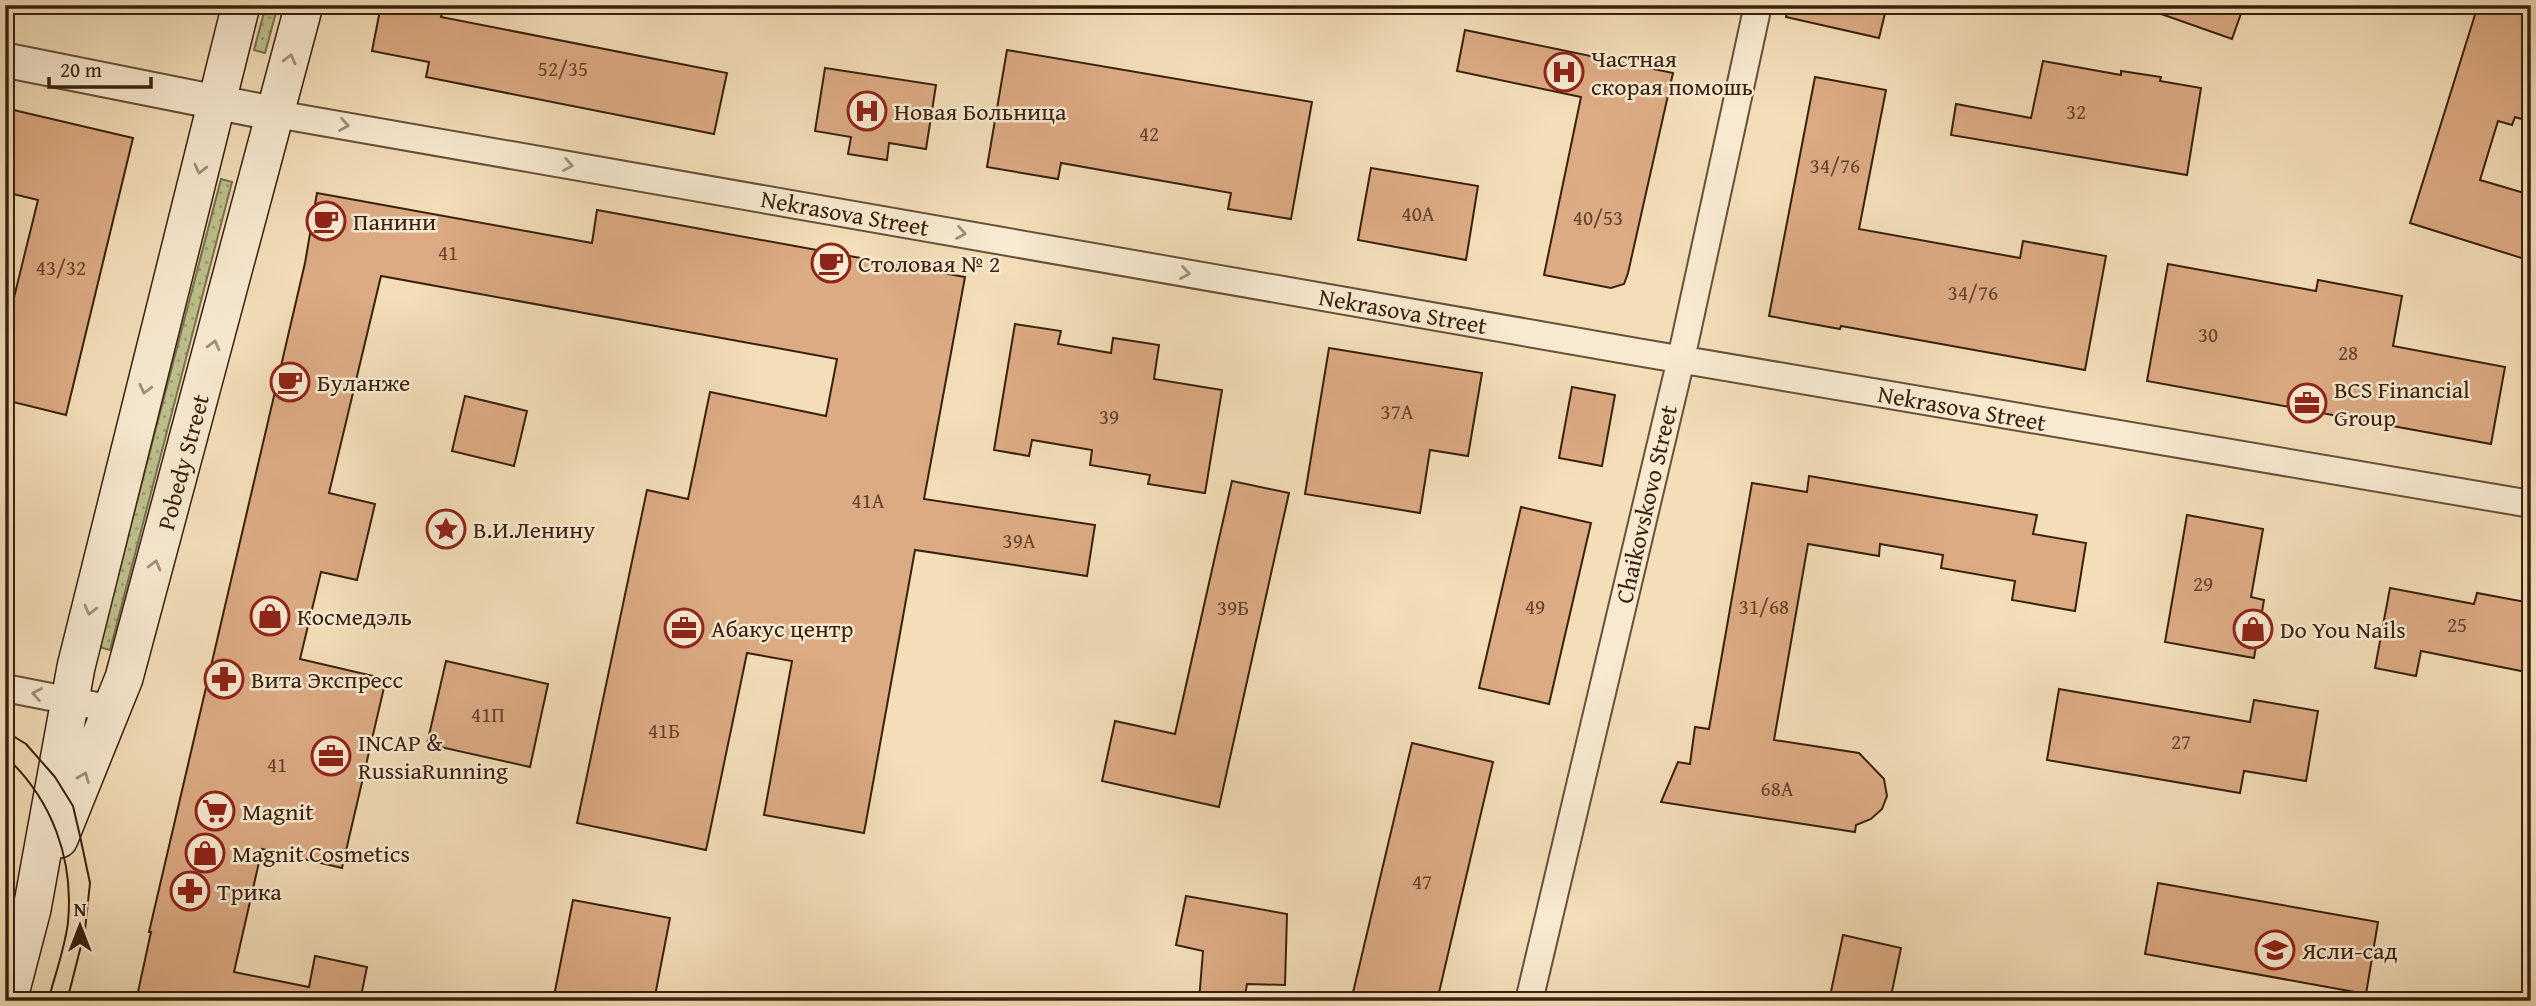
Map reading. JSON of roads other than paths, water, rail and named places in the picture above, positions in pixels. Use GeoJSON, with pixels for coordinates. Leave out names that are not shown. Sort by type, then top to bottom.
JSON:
{"type":"FeatureCollection","features":[{"type":"Feature","properties":{"kind":"main road","name":"Pobedy Street"},"geometry":{"type":"LineString","coordinates":[[8,1001],[32,909],[69,699],[242,5]]}},
{"type":"Feature","properties":{"kind":"main road","name":"Pobedy Street"},"geometry":{"type":"LineString","coordinates":[[32,909],[124,678],[304,5]]}},
{"type":"Feature","properties":{"kind":"street","name":"Chaikovskovo Street"},"geometry":{"type":"LineString","coordinates":[[1529,1001],[1681,359],[1758,5]]}},
{"type":"Feature","properties":{"kind":"street"},"geometry":{"type":"LineString","coordinates":[[5,60],[276,114]]}},
{"type":"Feature","properties":{"kind":"street","name":"Nekrasova Street"},"geometry":{"type":"LineString","coordinates":[[276,114],[2531,505]]}},
{"type":"Feature","properties":{"kind":"street"},"geometry":{"type":"LineString","coordinates":[[5,688],[112,709]]}},
{"type":"Feature","properties":{"kind":"tram line"},"geometry":{"type":"LineString","coordinates":[[5,731],[26,744],[55,777],[73,806],[80,836],[90,883],[85,930],[67,1001]]}},
{"type":"Feature","properties":{"kind":"tram line"},"geometry":{"type":"LineString","coordinates":[[5,756],[36,791],[63,853],[69,899],[67,932],[48,1001]]}},
{"type":"Feature","properties":{"kind":"place","name":"Частная скорая помошь"},"geometry":{"type":"Point","coordinates":[1564,72]}},
{"type":"Feature","properties":{"kind":"place","name":"Новая Больница"},"geometry":{"type":"Point","coordinates":[867,111]}},
{"type":"Feature","properties":{"kind":"place","name":"Панини"},"geometry":{"type":"Point","coordinates":[326,221]}},
{"type":"Feature","properties":{"kind":"place","name":"Столовая № 2"},"geometry":{"type":"Point","coordinates":[831,263]}},
{"type":"Feature","properties":{"kind":"place","name":"Буланже"},"geometry":{"type":"Point","coordinates":[290,382]}},
{"type":"Feature","properties":{"kind":"place","name":"BCS Financial Group"},"geometry":{"type":"Point","coordinates":[2307,403]}},
{"type":"Feature","properties":{"kind":"place","name":"В.И.Ленину"},"geometry":{"type":"Point","coordinates":[446,529]}},
{"type":"Feature","properties":{"kind":"place","name":"Космедэль"},"geometry":{"type":"Point","coordinates":[270,616]}},
{"type":"Feature","properties":{"kind":"place","name":"Абакус центр"},"geometry":{"type":"Point","coordinates":[684,628]}},
{"type":"Feature","properties":{"kind":"place","name":"Do You Nails"},"geometry":{"type":"Point","coordinates":[2253,629]}},
{"type":"Feature","properties":{"kind":"place","name":"Вита Экспресс"},"geometry":{"type":"Point","coordinates":[224,679]}},
{"type":"Feature","properties":{"kind":"place","name":"INCAP & RussiaRunning"},"geometry":{"type":"Point","coordinates":[331,756]}},
{"type":"Feature","properties":{"kind":"place","name":"Magnit"},"geometry":{"type":"Point","coordinates":[215,811]}},
{"type":"Feature","properties":{"kind":"place","name":"Magnit Cosmetics"},"geometry":{"type":"Point","coordinates":[205,853]}},
{"type":"Feature","properties":{"kind":"place","name":"Трика"},"geometry":{"type":"Point","coordinates":[190,891]}},
{"type":"Feature","properties":{"kind":"place","name":"Ясли-сад"},"geometry":{"type":"Point","coordinates":[2275,950]}}]}
